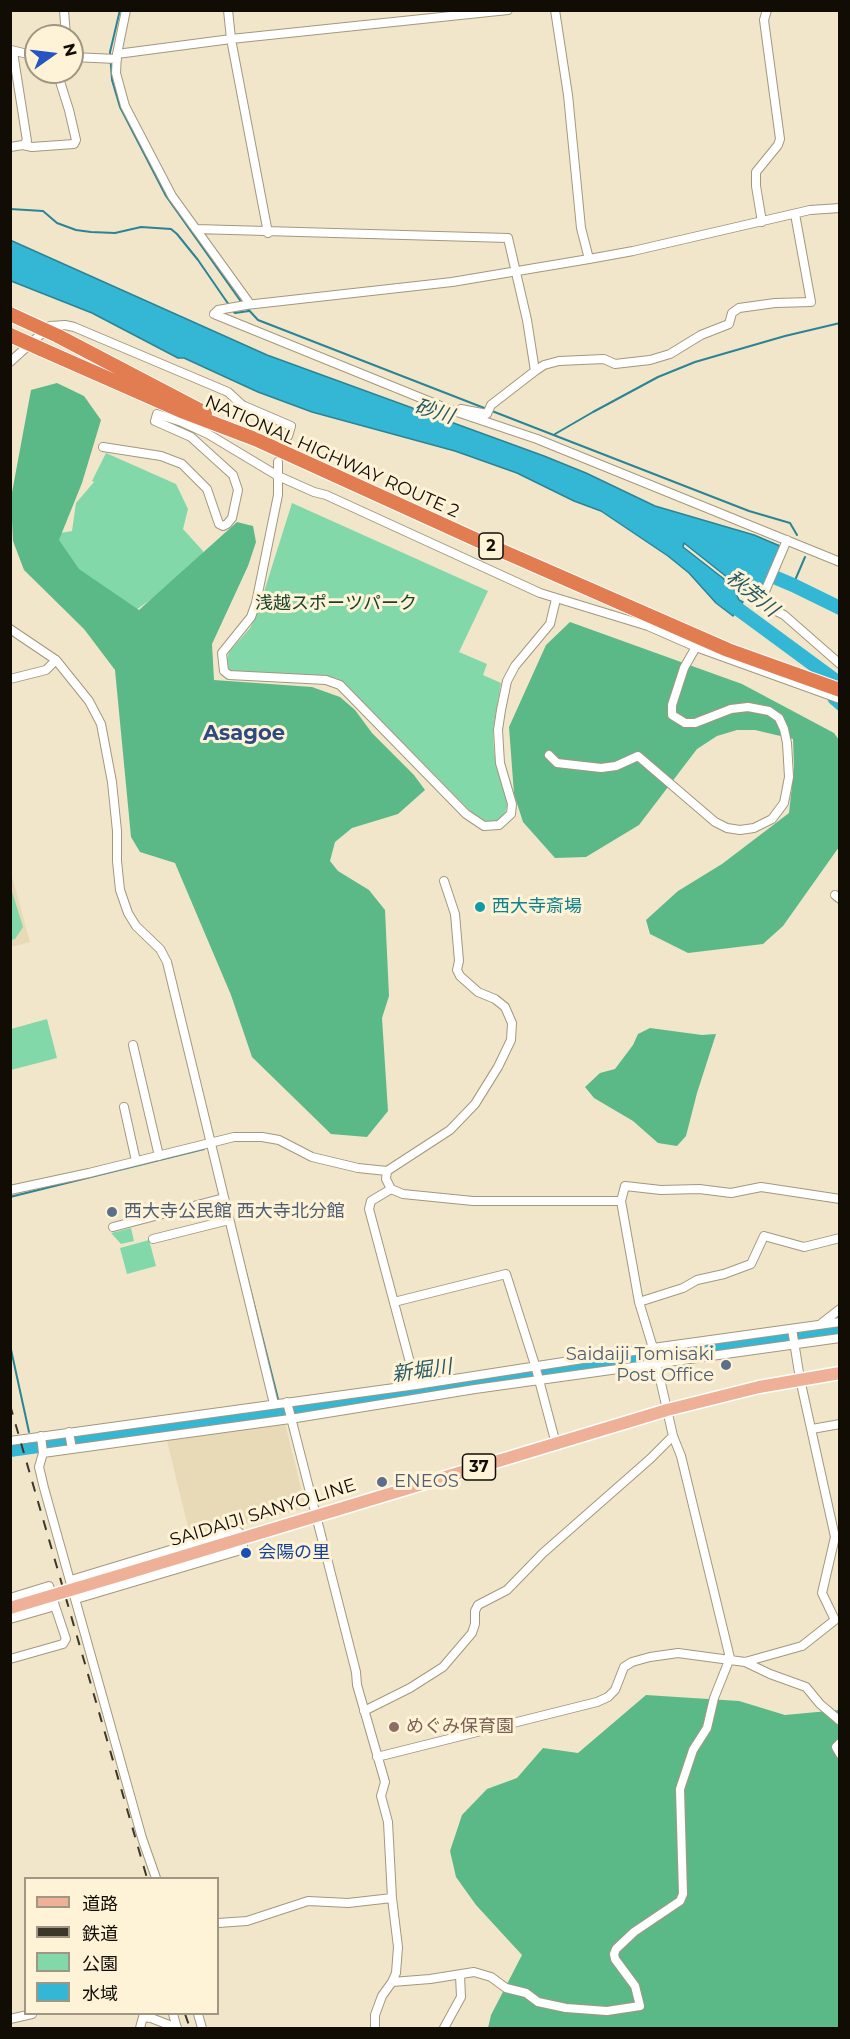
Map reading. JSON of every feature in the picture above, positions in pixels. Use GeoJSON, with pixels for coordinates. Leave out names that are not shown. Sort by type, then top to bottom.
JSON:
{"type":"FeatureCollection","features":[{"type":"Feature","properties":{"kind":"highway"},"geometry":{"type":"LineString","coordinates":[[10,314],[58,336],[255,438]]}},
{"type":"Feature","properties":{"kind":"highway"},"geometry":{"type":"LineString","coordinates":[[10,335],[39,353]]}},
{"type":"Feature","properties":{"kind":"highway"},"geometry":{"type":"LineString","coordinates":[[13,350],[39,353]]}},
{"type":"Feature","properties":{"kind":"highway","name":"NATIONAL HIGHWAY ROUTE 2"},"geometry":{"type":"LineString","coordinates":[[39,353],[106,385],[255,438],[727,654],[840,690]]}},
{"type":"Feature","properties":{"kind":"main road","name":"SAIDAIJI SANYO LINE"},"geometry":{"type":"LineString","coordinates":[[10,1608],[667,1410],[800,1379],[840,1373]]}},
{"type":"Feature","properties":{"kind":"street"},"geometry":{"type":"LineString","coordinates":[[126,10],[113,58],[126,106],[167,186],[248,304]]}},
{"type":"Feature","properties":{"kind":"street"},"geometry":{"type":"LineString","coordinates":[[228,10],[231,39],[268,233]]}},
{"type":"Feature","properties":{"kind":"street"},"geometry":{"type":"LineString","coordinates":[[84,57],[113,58],[231,39],[467,12],[508,10]]}},
{"type":"Feature","properties":{"kind":"street"},"geometry":{"type":"LineString","coordinates":[[555,10],[568,95],[582,228],[589,259]]}},
{"type":"Feature","properties":{"kind":"street"},"geometry":{"type":"LineString","coordinates":[[762,222],[756,172],[778,145],[780,139],[764,20],[767,10]]}},
{"type":"Feature","properties":{"kind":"street"},"geometry":{"type":"LineString","coordinates":[[12,51],[27,141],[23,145]]}},
{"type":"Feature","properties":{"kind":"street"},"geometry":{"type":"LineString","coordinates":[[10,147],[74,144],[76,140],[61,84]]}},
{"type":"Feature","properties":{"kind":"street"},"geometry":{"type":"LineString","coordinates":[[840,207],[810,210],[589,259],[452,282],[248,304],[218,310],[214,314],[448,409],[537,440],[840,562]]}},
{"type":"Feature","properties":{"kind":"street"},"geometry":{"type":"LineString","coordinates":[[448,409],[455,408],[487,414],[489,408],[544,365],[571,359],[604,359],[615,364],[660,358],[708,331],[729,324],[734,310],[775,303],[811,302],[795,214]]}},
{"type":"Feature","properties":{"kind":"street"},"geometry":{"type":"LineString","coordinates":[[196,229],[268,233],[508,238],[535,371]]}},
{"type":"Feature","properties":{"kind":"street"},"geometry":{"type":"LineString","coordinates":[[10,362],[13,350],[50,326],[74,327],[228,392],[242,405],[291,426],[288,436]]}},
{"type":"Feature","properties":{"kind":"street"},"geometry":{"type":"LineString","coordinates":[[103,447],[161,456],[182,464],[207,489],[221,526],[230,521],[236,506],[238,490],[233,475],[191,437],[155,421],[157,414],[208,434],[278,476],[498,572],[510,580],[556,599],[648,626],[696,647],[727,654],[840,699]]}},
{"type":"Feature","properties":{"kind":"street"},"geometry":{"type":"LineString","coordinates":[[278,462],[277,504],[256,603],[251,617],[222,653],[225,671],[229,675],[326,680],[339,685],[466,814],[484,826],[499,825],[511,814],[512,804],[500,763],[498,730],[507,681],[515,666],[550,624],[556,599]]}},
{"type":"Feature","properties":{"kind":"street"},"geometry":{"type":"LineString","coordinates":[[787,540],[760,603],[784,615],[840,664]]}},
{"type":"Feature","properties":{"kind":"street"},"geometry":{"type":"LineString","coordinates":[[10,630],[56,660],[89,701],[100,724],[112,782],[117,831],[117,861],[123,902],[136,926],[160,949],[167,962],[274,1404]]}},
{"type":"Feature","properties":{"kind":"street"},"geometry":{"type":"LineString","coordinates":[[549,755],[556,763],[601,768],[616,766],[638,756],[715,822],[727,828],[740,830],[754,828],[772,819],[784,803],[789,777],[787,743],[779,718],[769,711],[748,707],[731,709],[695,723],[685,723],[672,715],[672,705],[684,668],[696,647]]}},
{"type":"Feature","properties":{"kind":"street"},"geometry":{"type":"LineString","coordinates":[[10,679],[46,670],[56,660]]}},
{"type":"Feature","properties":{"kind":"street"},"geometry":{"type":"LineString","coordinates":[[10,1190],[234,1137],[262,1137],[279,1140],[312,1157],[358,1168],[387,1171],[450,1130],[475,1104],[498,1066],[511,1040],[512,1023],[504,1007],[495,999],[478,993],[460,976],[457,970],[455,914],[444,880]]}},
{"type":"Feature","properties":{"kind":"street"},"geometry":{"type":"LineString","coordinates":[[133,1044],[159,1156]]}},
{"type":"Feature","properties":{"kind":"street"},"geometry":{"type":"LineString","coordinates":[[123,1107],[136,1161]]}},
{"type":"Feature","properties":{"kind":"street"},"geometry":{"type":"LineString","coordinates":[[387,1171],[386,1179],[391,1189],[403,1194],[473,1201],[618,1199],[621,1201]]}},
{"type":"Feature","properties":{"kind":"street"},"geometry":{"type":"LineString","coordinates":[[392,1982],[474,1972],[490,1977],[506,1988],[526,1993],[538,2002],[566,2008],[607,2011],[640,2007],[635,1986],[615,1959],[614,1954],[616,1949],[634,1932],[680,1901],[683,1894],[680,1789],[693,1750],[707,1728],[714,1698],[730,1658],[681,1456],[673,1436],[653,1349],[639,1302],[621,1201],[625,1186],[661,1190],[699,1189],[731,1193],[761,1187],[840,1199]]}},
{"type":"Feature","properties":{"kind":"street"},"geometry":{"type":"LineString","coordinates":[[391,1189],[371,1201],[369,1209],[416,1385]]}},
{"type":"Feature","properties":{"kind":"street"},"geometry":{"type":"LineString","coordinates":[[113,1227],[224,1198]]}},
{"type":"Feature","properties":{"kind":"street"},"geometry":{"type":"LineString","coordinates":[[153,1239],[229,1220]]}},
{"type":"Feature","properties":{"kind":"street"},"geometry":{"type":"LineString","coordinates":[[639,1302],[683,1288],[697,1280],[751,1264],[764,1236],[804,1247],[840,1238]]}},
{"type":"Feature","properties":{"kind":"street"},"geometry":{"type":"LineString","coordinates":[[394,1302],[506,1274],[536,1367],[556,1444]]}},
{"type":"Feature","properties":{"kind":"street"},"geometry":{"type":"LineString","coordinates":[[821,1324],[840,1309]]}},
{"type":"Feature","properties":{"kind":"street"},"geometry":{"type":"LineString","coordinates":[[10,1441],[287,1404],[840,1322]]}},
{"type":"Feature","properties":{"kind":"street"},"geometry":{"type":"LineString","coordinates":[[745,1662],[802,1646],[835,1620],[822,1593],[835,1537],[800,1379],[792,1330]]}},
{"type":"Feature","properties":{"kind":"street"},"geometry":{"type":"LineString","coordinates":[[43,1452],[232,1426],[475,1388],[840,1338]]}},
{"type":"Feature","properties":{"kind":"street"},"geometry":{"type":"LineString","coordinates":[[472,1377],[475,1388]]}},
{"type":"Feature","properties":{"kind":"street"},"geometry":{"type":"LineString","coordinates":[[287,1404],[364,1711],[385,1782],[381,1796],[388,1822],[392,1898],[398,1947],[396,1973],[378,2005],[375,2028]]}},
{"type":"Feature","properties":{"kind":"street"},"geometry":{"type":"LineString","coordinates":[[230,1412],[232,1426]]}},
{"type":"Feature","properties":{"kind":"street"},"geometry":{"type":"LineString","coordinates":[[812,1430],[840,1424]]}},
{"type":"Feature","properties":{"kind":"street"},"geometry":{"type":"LineString","coordinates":[[69,1434],[71,1447]]}},
{"type":"Feature","properties":{"kind":"street"},"geometry":{"type":"LineString","coordinates":[[364,1711],[410,1688],[443,1667],[472,1633],[478,1605],[507,1590],[543,1552],[641,1467],[673,1436]]}},
{"type":"Feature","properties":{"kind":"street"},"geometry":{"type":"LineString","coordinates":[[41,1438],[43,1452],[39,1467],[142,1838],[156,1877]]}},
{"type":"Feature","properties":{"kind":"street"},"geometry":{"type":"LineString","coordinates":[[71,1580],[236,1530],[240,1532],[243,1546],[241,1550],[76,1599]]}},
{"type":"Feature","properties":{"kind":"street"},"geometry":{"type":"LineString","coordinates":[[10,1598],[50,1586],[66,1639],[63,1644],[10,1659]]}},
{"type":"Feature","properties":{"kind":"street"},"geometry":{"type":"LineString","coordinates":[[10,1619],[55,1606]]}},
{"type":"Feature","properties":{"kind":"street"},"geometry":{"type":"LineString","coordinates":[[377,1756],[597,1702],[608,1697],[615,1690],[624,1667],[632,1662],[678,1653],[730,1658],[806,1687],[820,1704],[840,1721]]}},
{"type":"Feature","properties":{"kind":"street"},"geometry":{"type":"LineString","coordinates":[[840,1743],[836,1747],[840,1754]]}},
{"type":"Feature","properties":{"kind":"street"},"geometry":{"type":"LineString","coordinates":[[219,1923],[247,1921],[308,1900],[348,1903],[392,1898]]}},
{"type":"Feature","properties":{"kind":"street"},"geometry":{"type":"LineString","coordinates":[[444,2028],[461,1996],[460,1975]]}},
{"type":"Feature","properties":{"kind":"street"},"geometry":{"type":"LineString","coordinates":[[10,2019],[25,2015]]}},
{"type":"Feature","properties":{"kind":"street"},"geometry":{"type":"LineString","coordinates":[[140,2028],[143,2018],[151,2018],[177,2028]]}},
{"type":"Feature","properties":{"kind":"shaded area"},"geometry":{"type":"Polygon","coordinates":[[[10,869],[30,942],[11,947],[10,947],[10,869]]]}},
{"type":"Feature","properties":{"kind":"shaded area"},"geometry":{"type":"Polygon","coordinates":[[[285,1423],[306,1508],[191,1539],[167,1441],[285,1423]]]}},
{"type":"Feature","properties":{"kind":"green space"},"geometry":{"type":"Polygon","coordinates":[[[57,383],[84,396],[101,420],[82,483],[59,540],[79,569],[139,610],[237,522],[253,526],[256,542],[248,566],[212,644],[214,680],[312,687],[340,697],[355,710],[372,733],[414,775],[425,790],[398,814],[352,828],[335,842],[330,861],[338,871],[369,890],[385,910],[389,996],[382,1018],[388,1111],[367,1137],[331,1134],[252,1057],[231,995],[175,863],[140,852],[131,837],[115,670],[84,629],[24,570],[13,541],[11,498],[31,390],[57,383]]]}},
{"type":"Feature","properties":{"kind":"green space"},"geometry":{"type":"Polygon","coordinates":[[[106,453],[176,484],[188,509],[183,529],[203,551],[202,560],[187,574],[126,617],[38,537],[72,531],[76,503],[94,482],[92,481],[106,453]]]}},
{"type":"Feature","properties":{"kind":"green space","name":"浅越スポーツパーク"},"geometry":{"type":"Polygon","coordinates":[[[292,503],[488,591],[459,652],[487,664],[483,675],[501,683],[493,730],[494,752],[508,804],[504,816],[496,822],[477,818],[346,685],[336,678],[231,673],[227,668],[229,652],[250,628],[257,614],[292,503]]]}},
{"type":"Feature","properties":{"kind":"green space"},"geometry":{"type":"Polygon","coordinates":[[[570,622],[742,684],[834,733],[839,740],[839,847],[783,926],[763,944],[688,953],[650,934],[646,920],[678,891],[722,864],[789,813],[794,767],[793,739],[755,730],[737,730],[717,736],[697,749],[639,825],[586,857],[555,858],[523,822],[514,794],[509,727],[546,645],[570,622]]]}},
{"type":"Feature","properties":{"kind":"green space"},"geometry":{"type":"Polygon","coordinates":[[[10,885],[23,927],[15,939],[11,940],[10,885]]]}},
{"type":"Feature","properties":{"kind":"green space"},"geometry":{"type":"Polygon","coordinates":[[[47,1019],[57,1058],[11,1070],[11,1029],[47,1019]]]}},
{"type":"Feature","properties":{"kind":"green space"},"geometry":{"type":"Polygon","coordinates":[[[650,1028],[702,1035],[716,1034],[686,1136],[677,1146],[658,1143],[633,1121],[594,1098],[585,1087],[600,1073],[615,1069],[633,1045],[638,1034],[650,1028]]]}},
{"type":"Feature","properties":{"kind":"green space"},"geometry":{"type":"Polygon","coordinates":[[[131,1228],[134,1241],[121,1244],[111,1233],[131,1228]]]}},
{"type":"Feature","properties":{"kind":"green space"},"geometry":{"type":"Polygon","coordinates":[[[149,1240],[156,1266],[127,1274],[120,1248],[149,1240]]]}},
{"type":"Feature","properties":{"kind":"green space"},"geometry":{"type":"Polygon","coordinates":[[[646,1695],[739,1701],[785,1715],[839,1710],[839,2028],[488,2028],[491,2015],[522,1955],[476,1905],[456,1877],[450,1851],[462,1815],[487,1789],[517,1778],[543,1748],[578,1753],[646,1695]]]}},
{"type":"Feature","properties":{"kind":"water"},"geometry":{"type":"Polygon","coordinates":[[[10,240],[267,355],[544,456],[655,506],[754,535],[780,546],[759,596],[742,589],[684,543],[683,547],[733,586],[739,600],[743,602],[733,616],[716,603],[689,573],[668,556],[601,511],[574,501],[517,473],[455,451],[312,412],[258,392],[184,358],[178,358],[92,313],[11,281],[10,240]]]}},
{"type":"Feature","properties":{"kind":"waterway"},"geometry":{"type":"LineString","coordinates":[[120,10],[110,52],[112,80],[120,107],[166,196],[242,303]]}},
{"type":"Feature","properties":{"kind":"waterway"},"geometry":{"type":"LineString","coordinates":[[10,209],[43,211],[57,223],[76,230],[91,232],[115,233],[141,227],[171,229],[198,260],[229,305]]}},
{"type":"Feature","properties":{"kind":"waterway"},"geometry":{"type":"LineString","coordinates":[[246,307],[258,320],[749,511],[790,523],[797,535]]}},
{"type":"Feature","properties":{"kind":"waterway"},"geometry":{"type":"LineString","coordinates":[[232,310],[235,313],[249,311]]}},
{"type":"Feature","properties":{"kind":"waterway"},"geometry":{"type":"LineString","coordinates":[[555,434],[658,377],[695,362],[840,323]]}},
{"type":"Feature","properties":{"kind":"waterway"},"geometry":{"type":"LineString","coordinates":[[793,585],[805,557]]}},
{"type":"Feature","properties":{"kind":"waterway","name":"砂川"},"geometry":{"type":"LineString","coordinates":[[760,571],[840,608]]}},
{"type":"Feature","properties":{"kind":"waterway","name":"秋芳川"},"geometry":{"type":"LineString","coordinates":[[723,598],[840,684]]}},
{"type":"Feature","properties":{"kind":"waterway"},"geometry":{"type":"LineString","coordinates":[[832,700],[840,707]]}},
{"type":"Feature","properties":{"kind":"waterway"},"geometry":{"type":"LineString","coordinates":[[10,1197],[204,1149]]}},
{"type":"Feature","properties":{"kind":"waterway"},"geometry":{"type":"LineString","coordinates":[[240,1249],[278,1399]]}},
{"type":"Feature","properties":{"kind":"waterway","name":"新堀川"},"geometry":{"type":"LineString","coordinates":[[10,1450],[840,1331]]}},
{"type":"Feature","properties":{"kind":"waterway"},"geometry":{"type":"LineString","coordinates":[[10,1345],[29,1432]]}},
{"type":"Feature","properties":{"kind":"tunnel"},"geometry":{"type":"LineString","coordinates":[[278,462],[288,436]]}},
{"type":"Feature","properties":{"kind":"railway"},"geometry":{"type":"LineString","coordinates":[[10,1405],[147,1877]]}},
{"type":"Feature","properties":{"kind":"railway"},"geometry":{"type":"LineString","coordinates":[[185,2015],[190,2028]]}},
{"type":"Feature","properties":{"kind":"place","name":"西大寺斎場"},"geometry":{"type":"Point","coordinates":[480,907]}},
{"type":"Feature","properties":{"kind":"place","name":"西大寺公民館 西大寺北分館"},"geometry":{"type":"Point","coordinates":[112,1212]}},
{"type":"Feature","properties":{"kind":"place","name":"Saidaiji Tomisaki Post Office"},"geometry":{"type":"Point","coordinates":[726,1365]}},
{"type":"Feature","properties":{"kind":"place","name":"ENEOS"},"geometry":{"type":"Point","coordinates":[382,1482]}},
{"type":"Feature","properties":{"kind":"place","name":"会陽の里"},"geometry":{"type":"Point","coordinates":[246,1553]}},
{"type":"Feature","properties":{"kind":"place","name":"めぐみ保育園"},"geometry":{"type":"Point","coordinates":[394,1727]}},
{"type":"Feature","properties":{"kind":"district","name":"Asagoe"},"geometry":{"type":"Point","coordinates":[244,734]}}]}
